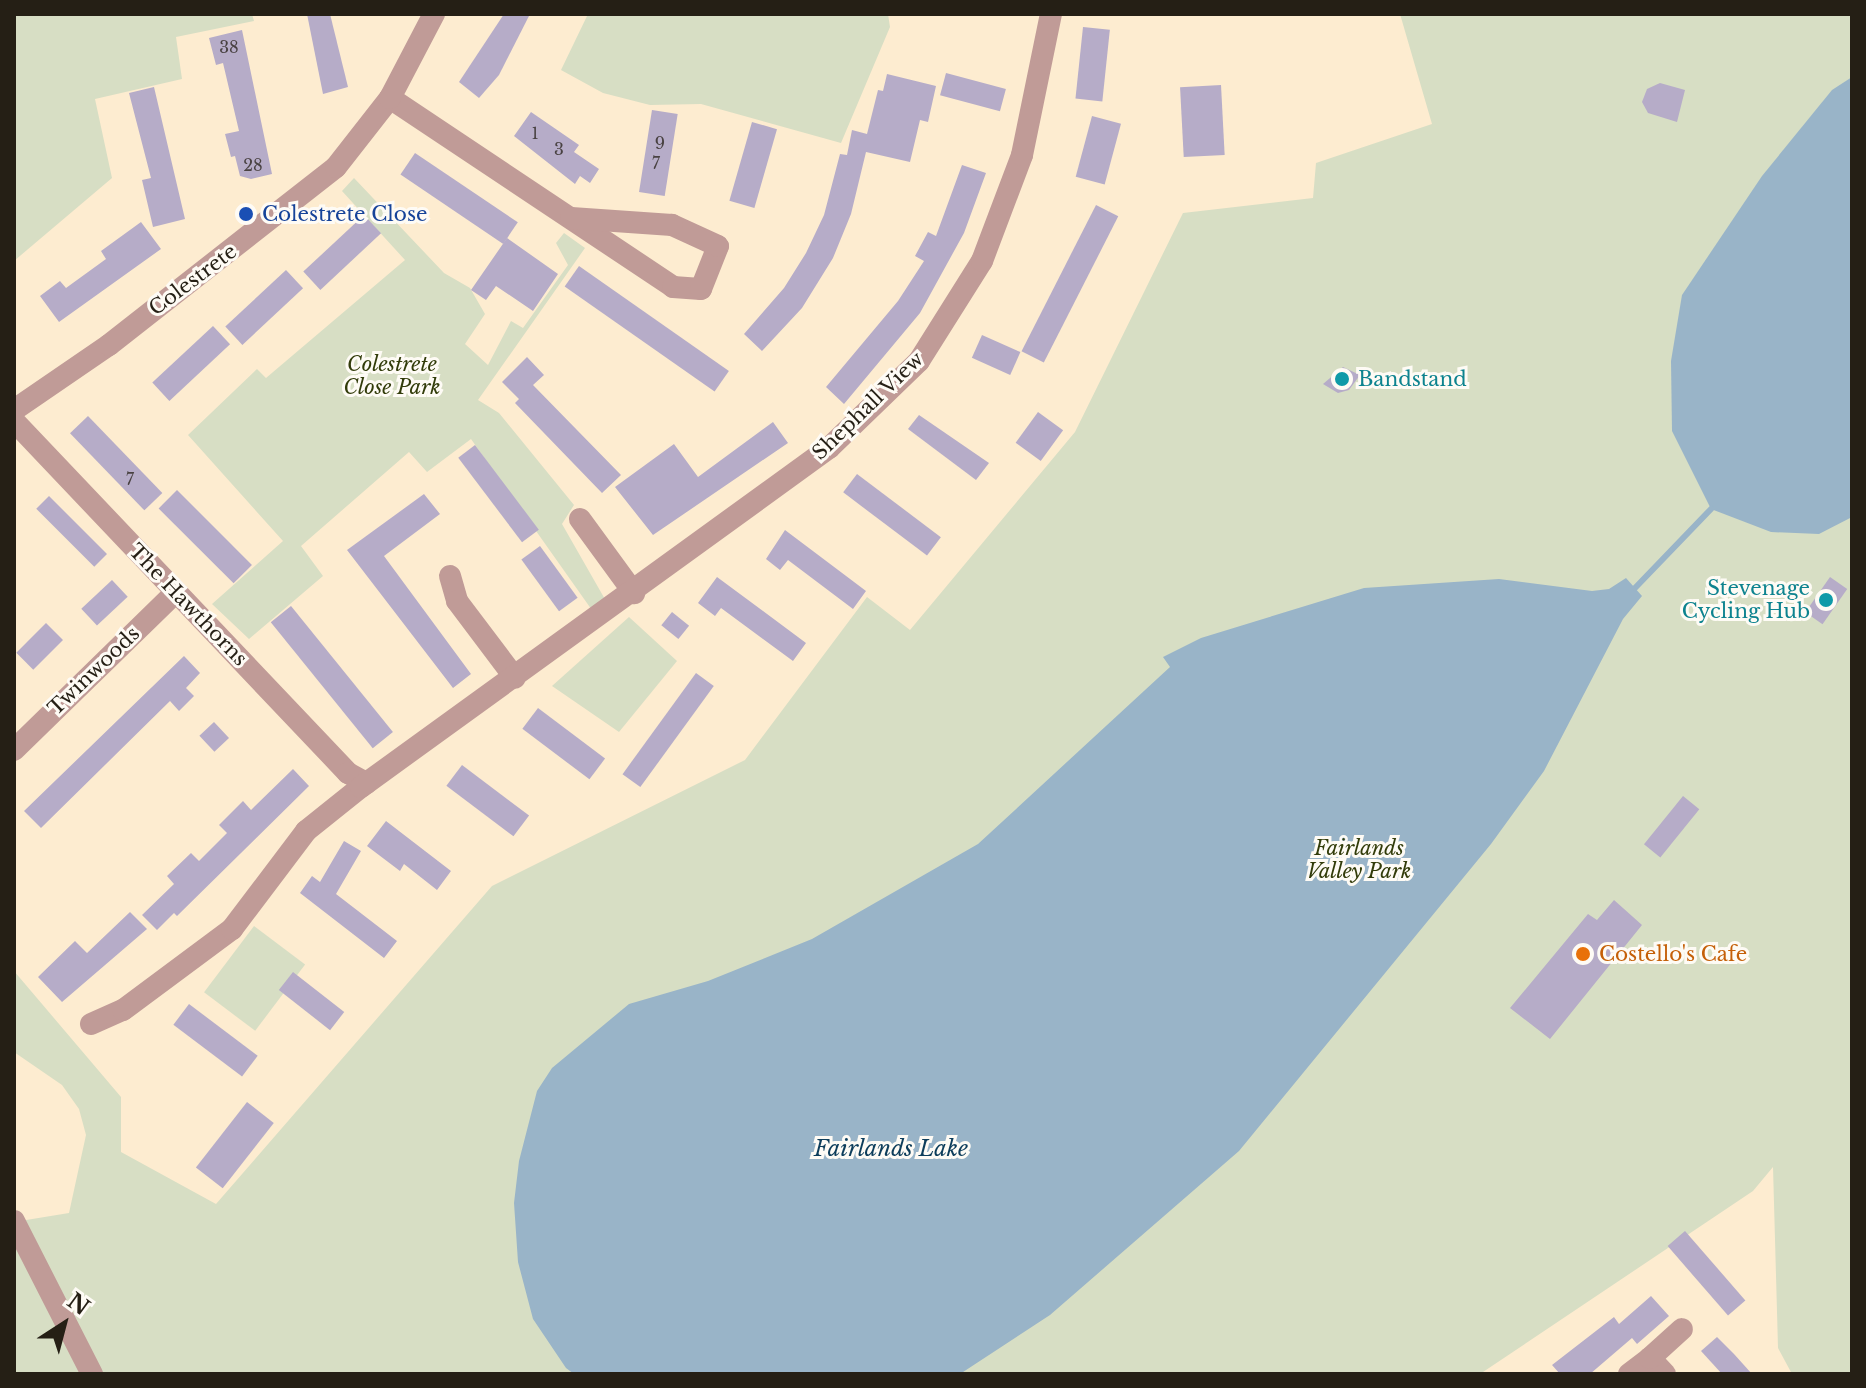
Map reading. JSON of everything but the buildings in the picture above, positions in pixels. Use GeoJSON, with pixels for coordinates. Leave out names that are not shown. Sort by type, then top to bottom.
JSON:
{"type":"FeatureCollection","features":[{"type":"Feature","properties":{"kind":"street","name":"Colestrete"},"geometry":{"type":"LineString","coordinates":[[14,410],[286,210],[336,167],[390,98],[434,14]]}},
{"type":"Feature","properties":{"kind":"street","name":"Shephall View"},"geometry":{"type":"LineString","coordinates":[[91,1024],[123,1010],[232,929],[306,831],[366,783],[634,593],[829,448],[919,361],[953,314],[982,261],[1022,155],[1051,14]]}},
{"type":"Feature","properties":{"kind":"street"},"geometry":{"type":"LineString","coordinates":[[390,98],[673,287],[701,289],[718,246],[672,225],[571,218]]}},
{"type":"Feature","properties":{"kind":"street","name":"The Hawthorns"},"geometry":{"type":"LineString","coordinates":[[14,421],[348,773],[366,783]]}},
{"type":"Feature","properties":{"kind":"street"},"geometry":{"type":"LineString","coordinates":[[580,519],[634,593]]}},
{"type":"Feature","properties":{"kind":"street"},"geometry":{"type":"LineString","coordinates":[[450,576],[457,601],[515,678]]}},
{"type":"Feature","properties":{"kind":"street","name":"Twinwoods"},"geometry":{"type":"LineString","coordinates":[[14,750],[175,593]]}},
{"type":"Feature","properties":{"kind":"street"},"geometry":{"type":"LineString","coordinates":[[14,1221],[92,1374]]}},
{"type":"Feature","properties":{"kind":"street"},"geometry":{"type":"LineString","coordinates":[[1629,1374],[1658,1366],[1682,1329]]}},
{"type":"Feature","properties":{"kind":"green space"},"geometry":{"type":"Polygon","coordinates":[[[14,14],[252,14],[254,21],[176,37],[182,79],[95,99],[112,178],[14,261],[14,14]]]}},
{"type":"Feature","properties":{"kind":"green space"},"geometry":{"type":"Polygon","coordinates":[[[588,14],[888,14],[890,27],[841,143],[701,104],[650,105],[603,93],[561,70],[588,14]]]}},
{"type":"Feature","properties":{"kind":"green space","name":"Fairlands Valley Park"},"geometry":{"type":"Polygon","coordinates":[[[1400,14],[1852,14],[1852,1374],[1792,1374],[1778,1348],[1773,1167],[1753,1191],[1480,1374],[14,1374],[14,1222],[69,1213],[86,1135],[79,1109],[62,1085],[14,1052],[14,971],[121,1097],[121,1152],[216,1204],[492,886],[745,760],[867,597],[910,630],[1075,432],[1183,213],[1313,198],[1316,163],[1432,124],[1400,14]]]}},
{"type":"Feature","properties":{"kind":"green space","name":"Colestrete Close Park"},"geometry":{"type":"Polygon","coordinates":[[[354,178],[444,273],[470,288],[485,314],[465,344],[488,365],[511,321],[523,328],[568,265],[556,243],[564,233],[585,248],[478,400],[499,413],[574,505],[562,524],[606,601],[594,613],[471,439],[427,472],[409,452],[301,546],[323,576],[249,639],[212,604],[283,541],[188,435],[257,369],[266,378],[405,260],[342,191],[354,178]]]}},
{"type":"Feature","properties":{"kind":"green space"},"geometry":{"type":"Polygon","coordinates":[[[629,617],[677,661],[619,732],[552,686],[629,617]]]}},
{"type":"Feature","properties":{"kind":"green space"},"geometry":{"type":"Polygon","coordinates":[[[254,926],[305,965],[255,1031],[204,992],[254,926]]]}},
{"type":"Feature","properties":{"kind":"water"},"geometry":{"type":"Polygon","coordinates":[[[1852,77],[1852,517],[1819,534],[1771,532],[1711,509],[1672,431],[1671,361],[1682,295],[1762,176],[1832,90],[1852,77]]]}},
{"type":"Feature","properties":{"kind":"water","name":"Fairlands Lake"},"geometry":{"type":"Polygon","coordinates":[[[1626,578],[1642,596],[1623,619],[1544,771],[1491,844],[1239,1151],[1050,1315],[960,1374],[574,1374],[566,1368],[533,1319],[518,1262],[514,1203],[519,1161],[537,1091],[552,1068],[629,1004],[708,981],[812,939],[978,844],[1170,667],[1163,657],[1201,638],[1364,588],[1499,579],[1592,591],[1609,589],[1626,578]]]}},
{"type":"Feature","properties":{"kind":"waterway"},"geometry":{"type":"LineString","coordinates":[[1635,588],[1711,509]]}},
{"type":"Feature","properties":{"kind":"place","name":"Colestrete Close"},"geometry":{"type":"Point","coordinates":[246,214]}},
{"type":"Feature","properties":{"kind":"place","name":"Bandstand"},"geometry":{"type":"Point","coordinates":[1342,379]}},
{"type":"Feature","properties":{"kind":"place","name":"Stevenage Cycling Hub"},"geometry":{"type":"Point","coordinates":[1826,600]}},
{"type":"Feature","properties":{"kind":"place","name":"Costello's Cafe"},"geometry":{"type":"Point","coordinates":[1583,954]}}]}
